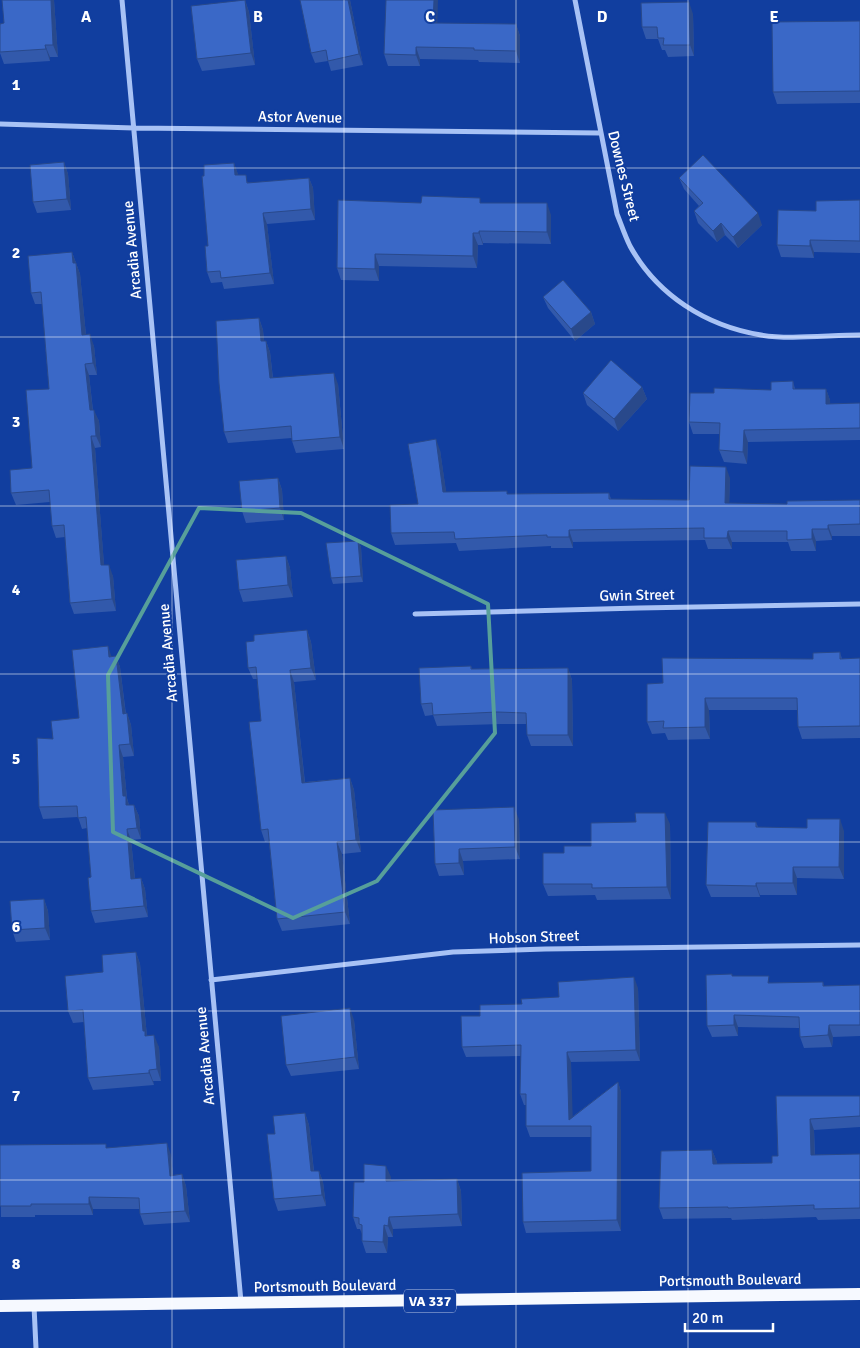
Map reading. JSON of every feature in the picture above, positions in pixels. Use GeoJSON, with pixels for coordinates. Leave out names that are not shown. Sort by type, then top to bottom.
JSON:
{"type":"FeatureCollection","features":[{"type":"Feature","properties":{"kind":"main road","name":"Portsmouth Boulevard"},"geometry":{"type":"LineString","coordinates":[[0,1306],[860,1294]]}},
{"type":"Feature","properties":{"kind":"street","name":"Arcadia Avenue"},"geometry":{"type":"LineString","coordinates":[[122,0],[241,1304]]}},
{"type":"Feature","properties":{"kind":"street","name":"Downes Street"},"geometry":{"type":"LineString","coordinates":[[575,0],[617,214],[630,246],[650,274],[674,298],[703,317],[729,328],[762,335],[860,335]]}},
{"type":"Feature","properties":{"kind":"street","name":"Astor Avenue"},"geometry":{"type":"LineString","coordinates":[[0,124],[134,128],[600,133]]}},
{"type":"Feature","properties":{"kind":"street","name":"Gwin Street"},"geometry":{"type":"LineString","coordinates":[[415,614],[860,604]]}},
{"type":"Feature","properties":{"kind":"street","name":"Hobson Street"},"geometry":{"type":"LineString","coordinates":[[210,980],[453,952],[860,945]]}},
{"type":"Feature","properties":{"kind":"street"},"geometry":{"type":"LineString","coordinates":[[34,1306],[36,1348]]}},
{"type":"Feature","properties":{"kind":"highlighted area"},"geometry":{"type":"Polygon","coordinates":[[[199,508],[301,513],[488,604],[495,733],[377,881],[293,918],[113,832],[108,675],[199,508]]]}},
{"type":"Feature","properties":{"kind":"building"},"geometry":{"type":"Polygon","coordinates":[[[2,0],[51,0],[53,45],[45,45],[46,49],[0,52],[0,24],[4,23],[2,0]]]}},
{"type":"Feature","properties":{"kind":"building"},"geometry":{"type":"Polygon","coordinates":[[[245,0],[251,53],[197,59],[191,6],[245,0]]]}},
{"type":"Feature","properties":{"kind":"building"},"geometry":{"type":"Polygon","coordinates":[[[300,0],[348,0],[359,54],[328,61],[326,50],[311,53],[300,0]]]}},
{"type":"Feature","properties":{"kind":"building"},"geometry":{"type":"Polygon","coordinates":[[[386,0],[434,0],[433,23],[516,24],[516,51],[416,47],[416,55],[384,54],[386,0]]]}},
{"type":"Feature","properties":{"kind":"building"},"geometry":{"type":"Polygon","coordinates":[[[689,2],[690,45],[663,45],[664,38],[658,38],[657,27],[642,27],[641,3],[689,2]]]}},
{"type":"Feature","properties":{"kind":"building"},"geometry":{"type":"Polygon","coordinates":[[[860,21],[860,91],[773,92],[772,22],[860,21]]]}},
{"type":"Feature","properties":{"kind":"building"},"geometry":{"type":"Polygon","coordinates":[[[703,155],[758,213],[733,237],[721,223],[713,231],[694,211],[703,203],[679,178],[703,155]]]}},
{"type":"Feature","properties":{"kind":"building"},"geometry":{"type":"Polygon","coordinates":[[[64,162],[67,199],[33,202],[30,165],[64,162]]]}},
{"type":"Feature","properties":{"kind":"building"},"geometry":{"type":"Polygon","coordinates":[[[234,163],[235,175],[246,175],[247,183],[309,178],[311,209],[263,213],[270,273],[221,278],[220,271],[207,272],[205,246],[208,246],[202,176],[204,176],[204,165],[234,163]]]}},
{"type":"Feature","properties":{"kind":"building"},"geometry":{"type":"Polygon","coordinates":[[[422,196],[480,198],[480,203],[547,203],[547,232],[479,231],[479,233],[473,233],[473,256],[375,254],[375,269],[337,268],[338,200],[421,203],[422,196]]]}},
{"type":"Feature","properties":{"kind":"building"},"geometry":{"type":"Polygon","coordinates":[[[860,200],[860,241],[810,240],[810,246],[777,245],[778,210],[816,211],[816,201],[860,200]]]}},
{"type":"Feature","properties":{"kind":"building"},"geometry":{"type":"Polygon","coordinates":[[[72,252],[73,263],[76,263],[82,335],[90,334],[93,363],[85,364],[90,410],[94,410],[96,436],[91,436],[101,565],[109,565],[112,599],[70,603],[64,525],[52,526],[49,490],[11,493],[10,470],[32,468],[26,390],[49,389],[41,292],[31,293],[28,256],[72,252]]]}},
{"type":"Feature","properties":{"kind":"building"},"geometry":{"type":"Polygon","coordinates":[[[563,280],[591,312],[571,329],[543,297],[563,280]]]}},
{"type":"Feature","properties":{"kind":"building"},"geometry":{"type":"Polygon","coordinates":[[[259,318],[261,341],[266,341],[270,378],[334,373],[340,437],[292,441],[291,426],[224,432],[216,321],[259,318]]]}},
{"type":"Feature","properties":{"kind":"building"},"geometry":{"type":"Polygon","coordinates":[[[611,360],[642,387],[614,419],[583,393],[611,360]]]}},
{"type":"Feature","properties":{"kind":"building"},"geometry":{"type":"Polygon","coordinates":[[[793,381],[793,389],[826,389],[826,404],[860,403],[860,428],[744,430],[743,452],[719,450],[720,423],[689,422],[690,393],[714,393],[714,388],[771,390],[771,382],[793,381]]]}},
{"type":"Feature","properties":{"kind":"building"},"geometry":{"type":"Polygon","coordinates":[[[436,439],[443,492],[507,491],[507,494],[609,493],[609,499],[689,500],[690,466],[726,467],[725,503],[787,504],[787,501],[860,500],[860,524],[828,525],[828,529],[812,529],[812,539],[787,540],[787,531],[728,531],[727,538],[704,538],[704,528],[569,530],[569,537],[547,537],[547,535],[455,539],[454,532],[391,533],[390,505],[418,504],[408,444],[436,439]]]}},
{"type":"Feature","properties":{"kind":"building"},"geometry":{"type":"Polygon","coordinates":[[[278,478],[280,508],[242,511],[239,481],[278,478]]]}},
{"type":"Feature","properties":{"kind":"building"},"geometry":{"type":"Polygon","coordinates":[[[358,541],[361,576],[331,578],[326,543],[358,541]]]}},
{"type":"Feature","properties":{"kind":"building"},"geometry":{"type":"Polygon","coordinates":[[[286,556],[288,585],[239,590],[236,560],[286,556]]]}},
{"type":"Feature","properties":{"kind":"building"},"geometry":{"type":"Polygon","coordinates":[[[307,630],[311,668],[290,670],[302,783],[350,778],[356,840],[337,842],[345,912],[277,919],[268,829],[261,830],[249,722],[261,721],[256,667],[248,668],[246,642],[254,641],[254,635],[307,630]]]}},
{"type":"Feature","properties":{"kind":"building"},"geometry":{"type":"Polygon","coordinates":[[[108,646],[109,657],[116,656],[123,714],[127,713],[130,744],[119,745],[123,796],[126,796],[126,805],[134,805],[137,828],[127,829],[131,879],[141,878],[144,906],[91,911],[88,878],[91,877],[86,817],[78,818],[77,806],[39,807],[37,738],[53,739],[51,721],[79,718],[72,650],[108,646]]]}},
{"type":"Feature","properties":{"kind":"building"},"geometry":{"type":"Polygon","coordinates":[[[840,652],[840,659],[860,658],[860,726],[798,727],[797,698],[705,698],[705,727],[663,728],[664,721],[647,722],[647,684],[663,683],[662,658],[813,659],[813,653],[840,652]]]}},
{"type":"Feature","properties":{"kind":"building"},"geometry":{"type":"Polygon","coordinates":[[[471,666],[471,669],[568,668],[568,735],[527,735],[526,713],[497,712],[433,715],[432,703],[421,704],[419,668],[471,666]]]}},
{"type":"Feature","properties":{"kind":"building"},"geometry":{"type":"Polygon","coordinates":[[[514,807],[515,847],[459,849],[459,863],[435,864],[433,810],[514,807]]]}},
{"type":"Feature","properties":{"kind":"building"},"geometry":{"type":"Polygon","coordinates":[[[635,813],[665,813],[667,887],[592,888],[592,884],[543,884],[543,853],[564,853],[564,846],[591,846],[591,823],[636,822],[635,813]]]}},
{"type":"Feature","properties":{"kind":"building"},"geometry":{"type":"Polygon","coordinates":[[[807,819],[840,819],[839,867],[793,867],[793,883],[756,883],[756,886],[706,885],[708,822],[756,822],[756,827],[807,828],[807,819]]]}},
{"type":"Feature","properties":{"kind":"building"},"geometry":{"type":"Polygon","coordinates":[[[44,899],[45,928],[12,930],[10,901],[44,899]]]}},
{"type":"Feature","properties":{"kind":"building"},"geometry":{"type":"Polygon","coordinates":[[[136,952],[143,1031],[145,1031],[145,1036],[154,1035],[157,1069],[149,1070],[149,1073],[88,1078],[83,1010],[68,1011],[65,976],[103,972],[102,955],[136,952]]]}},
{"type":"Feature","properties":{"kind":"building"},"geometry":{"type":"Polygon","coordinates":[[[732,974],[732,976],[769,976],[768,983],[823,982],[823,986],[860,985],[860,1025],[829,1025],[828,1035],[800,1037],[799,1017],[734,1015],[734,1025],[707,1026],[706,975],[732,974]]]}},
{"type":"Feature","properties":{"kind":"building"},"geometry":{"type":"Polygon","coordinates":[[[634,977],[636,1050],[567,1052],[569,1120],[618,1082],[617,1220],[523,1222],[522,1173],[591,1171],[591,1126],[526,1126],[526,1094],[520,1094],[521,1045],[462,1047],[461,1016],[480,1016],[480,1005],[522,1004],[521,999],[559,997],[558,982],[634,977]]]}},
{"type":"Feature","properties":{"kind":"building"},"geometry":{"type":"Polygon","coordinates":[[[350,1008],[355,1057],[286,1065],[281,1016],[350,1008]]]}},
{"type":"Feature","properties":{"kind":"building"},"geometry":{"type":"Polygon","coordinates":[[[776,1096],[860,1096],[860,1116],[810,1119],[811,1155],[860,1154],[860,1208],[814,1209],[814,1205],[659,1208],[661,1151],[712,1150],[713,1164],[772,1163],[772,1156],[778,1156],[776,1096]]]}},
{"type":"Feature","properties":{"kind":"building"},"geometry":{"type":"Polygon","coordinates":[[[305,1113],[311,1171],[319,1171],[322,1195],[274,1199],[267,1134],[275,1134],[273,1116],[305,1113]]]}},
{"type":"Feature","properties":{"kind":"building"},"geometry":{"type":"Polygon","coordinates":[[[167,1143],[170,1176],[182,1174],[185,1211],[140,1214],[139,1198],[89,1197],[89,1204],[0,1206],[0,1145],[106,1144],[106,1148],[167,1143]]]}},
{"type":"Feature","properties":{"kind":"building"},"geometry":{"type":"Polygon","coordinates":[[[364,1164],[386,1166],[386,1181],[457,1179],[458,1214],[389,1217],[388,1226],[384,1225],[383,1242],[362,1241],[362,1225],[359,1224],[359,1218],[353,1217],[354,1182],[364,1182],[364,1164]]]}}]}
